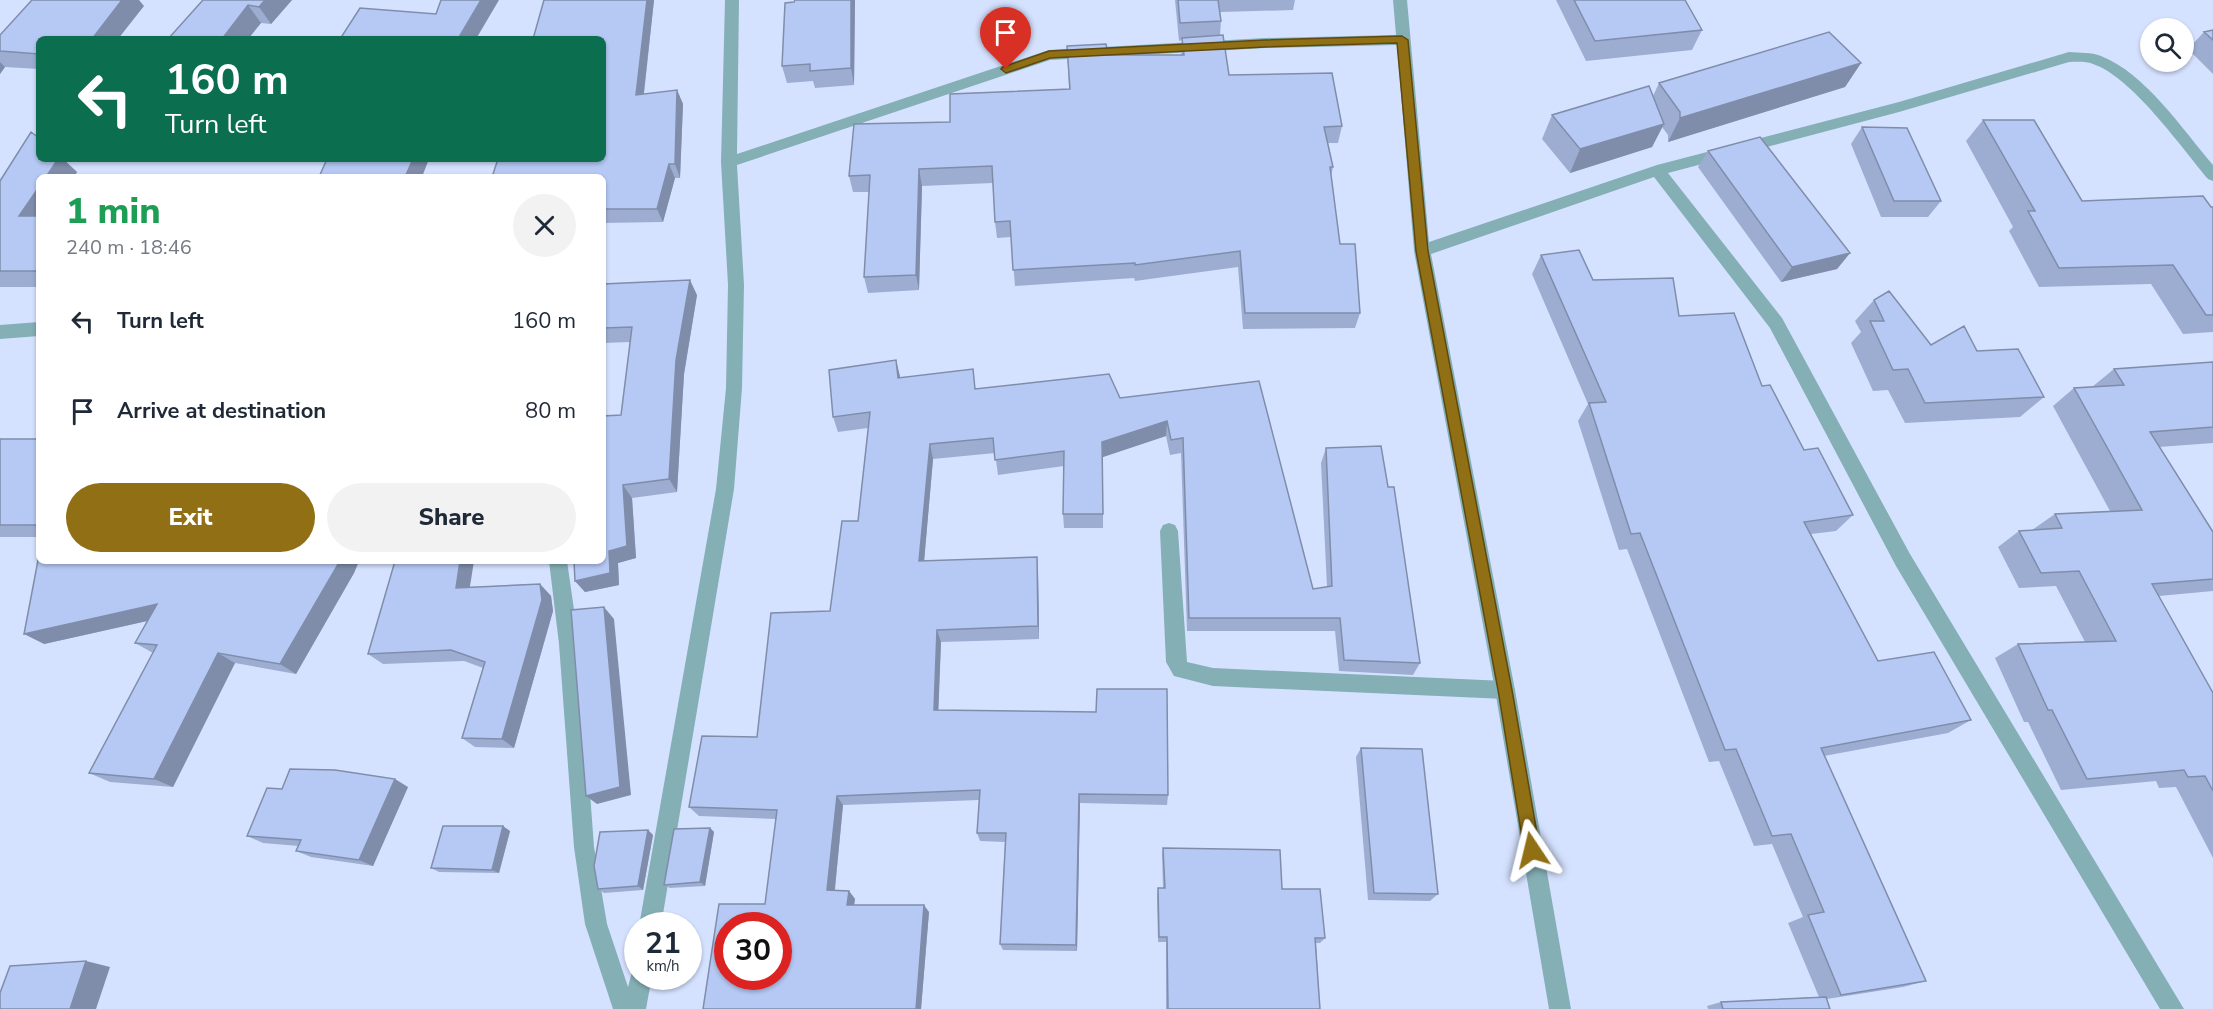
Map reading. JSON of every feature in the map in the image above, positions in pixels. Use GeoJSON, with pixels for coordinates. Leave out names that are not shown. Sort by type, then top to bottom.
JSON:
{"type":"FeatureCollection","features":[{"type":"Feature","properties":{"kind":"street"},"geometry":{"type":"LineString","coordinates":[[652,912],[725,489],[734,388],[736,285],[729,162],[732,0]]}},
{"type":"Feature","properties":{"kind":"street"},"geometry":{"type":"LineString","coordinates":[[1400,0],[1422,251],[1505,690],[1560,1009]]}},
{"type":"Feature","properties":{"kind":"street"},"geometry":{"type":"LineString","coordinates":[[729,162],[1049,55],[1265,43],[1402,40]]}},
{"type":"Feature","properties":{"kind":"street"},"geometry":{"type":"LineString","coordinates":[[1422,251],[1657,170],[1899,107],[2069,57],[2095,59],[2113,68],[2133,84],[2213,176]]}},
{"type":"Feature","properties":{"kind":"street"},"geometry":{"type":"LineString","coordinates":[[1657,170],[1776,323],[1903,560],[2173,1009]]}},
{"type":"Feature","properties":{"kind":"street"},"geometry":{"type":"LineString","coordinates":[[0,332],[36,329]]}},
{"type":"Feature","properties":{"kind":"street"},"geometry":{"type":"LineString","coordinates":[[1169,531],[1176,662],[1181,670],[1213,677],[1505,690]]}},
{"type":"Feature","properties":{"kind":"street"},"geometry":{"type":"LineString","coordinates":[[558,564],[569,644],[584,847],[596,924],[624,1009]]}},
{"type":"Feature","properties":{"kind":"street"},"geometry":{"type":"LineString","coordinates":[[635,1009],[638,990]]}},
{"type":"Feature","properties":{"kind":"building"},"geometry":{"type":"Polygon","coordinates":[[[32,0],[122,0],[94,36],[36,36],[36,54],[0,51],[0,35],[32,0]]]}},
{"type":"Feature","properties":{"kind":"building"},"geometry":{"type":"Polygon","coordinates":[[[203,0],[265,0],[259,7],[248,5],[224,36],[171,36],[203,0]]]}},
{"type":"Feature","properties":{"kind":"building"},"geometry":{"type":"Polygon","coordinates":[[[441,0],[481,0],[460,36],[342,36],[360,8],[436,14],[441,0]]]}},
{"type":"Feature","properties":{"kind":"building"},"geometry":{"type":"Polygon","coordinates":[[[544,0],[647,0],[636,95],[677,90],[675,164],[669,164],[657,209],[606,209],[606,174],[493,174],[497,162],[606,162],[606,36],[534,36],[544,0]]]}},
{"type":"Feature","properties":{"kind":"building"},"geometry":{"type":"Polygon","coordinates":[[[795,0],[851,0],[851,68],[810,71],[810,64],[782,66],[785,3],[795,0]]]}},
{"type":"Feature","properties":{"kind":"building"},"geometry":{"type":"Polygon","coordinates":[[[1178,0],[1218,0],[1221,21],[1180,23],[1178,0]]]}},
{"type":"Feature","properties":{"kind":"building"},"geometry":{"type":"Polygon","coordinates":[[[1574,0],[1685,0],[1702,30],[1595,41],[1574,0]]]}},
{"type":"Feature","properties":{"kind":"building"},"geometry":{"type":"Polygon","coordinates":[[[2213,30],[2213,40],[2204,32],[2213,30]]]}},
{"type":"Feature","properties":{"kind":"building"},"geometry":{"type":"Polygon","coordinates":[[[1829,32],[1861,63],[1680,118],[1680,112],[1659,83],[1829,32]]]}},
{"type":"Feature","properties":{"kind":"building"},"geometry":{"type":"Polygon","coordinates":[[[1223,35],[1229,75],[1332,73],[1342,126],[1324,127],[1333,167],[1330,167],[1340,244],[1355,244],[1360,313],[1245,313],[1240,251],[1135,265],[1135,263],[1013,270],[1010,221],[995,222],[992,166],[919,169],[916,275],[864,277],[870,175],[849,176],[854,124],[950,122],[950,94],[1070,89],[1067,46],[1106,44],[1108,55],[1184,55],[1182,38],[1223,35]]]}},
{"type":"Feature","properties":{"kind":"building"},"geometry":{"type":"Polygon","coordinates":[[[1649,86],[1664,124],[1580,149],[1552,115],[1649,86]]]}},
{"type":"Feature","properties":{"kind":"building"},"geometry":{"type":"Polygon","coordinates":[[[1983,120],[2034,120],[2082,201],[2203,196],[2213,207],[2213,315],[2206,315],[2173,265],[2059,268],[2028,211],[2035,211],[1983,120]]]}},
{"type":"Feature","properties":{"kind":"building"},"geometry":{"type":"Polygon","coordinates":[[[1862,127],[1907,128],[1941,201],[1894,201],[1862,127]]]}},
{"type":"Feature","properties":{"kind":"building"},"geometry":{"type":"Polygon","coordinates":[[[31,132],[36,136],[36,162],[56,162],[48,174],[36,174],[36,191],[19,216],[36,216],[36,271],[0,271],[0,181],[31,132]]]}},
{"type":"Feature","properties":{"kind":"building"},"geometry":{"type":"Polygon","coordinates":[[[1760,137],[1850,253],[1792,267],[1708,151],[1760,137]]]}},
{"type":"Feature","properties":{"kind":"building"},"geometry":{"type":"Polygon","coordinates":[[[326,162],[412,162],[406,174],[320,174],[326,162]]]}},
{"type":"Feature","properties":{"kind":"building"},"geometry":{"type":"Polygon","coordinates":[[[1579,250],[1593,280],[1673,278],[1679,316],[1734,313],[1762,386],[1770,385],[1804,450],[1818,448],[1853,515],[1804,522],[1878,661],[1934,652],[1971,720],[1821,748],[1926,981],[1841,995],[1808,915],[1824,912],[1791,834],[1772,836],[1736,749],[1725,750],[1640,533],[1631,534],[1589,403],[1606,402],[1541,255],[1579,250]]]}},
{"type":"Feature","properties":{"kind":"building"},"geometry":{"type":"Polygon","coordinates":[[[690,280],[676,360],[669,479],[623,485],[627,546],[609,551],[610,573],[575,581],[574,564],[606,564],[606,416],[621,415],[632,327],[606,328],[606,284],[690,280]]]}},
{"type":"Feature","properties":{"kind":"building"},"geometry":{"type":"Polygon","coordinates":[[[1889,291],[1931,345],[1964,326],[1977,351],[2018,349],[2044,397],[1925,403],[1908,369],[1893,370],[1870,321],[1884,321],[1874,300],[1889,291]]]}},
{"type":"Feature","properties":{"kind":"building"},"geometry":{"type":"Polygon","coordinates":[[[896,360],[898,378],[973,369],[975,389],[1109,374],[1120,398],[1259,381],[1313,589],[1332,586],[1326,448],[1381,446],[1388,487],[1394,487],[1420,663],[1344,660],[1340,618],[1189,618],[1183,438],[1171,440],[1167,421],[1102,442],[1103,514],[1063,514],[1064,451],[995,460],[993,438],[930,444],[919,561],[1037,557],[1038,626],[937,630],[934,710],[1096,712],[1097,689],[1167,689],[1168,795],[1079,794],[1076,945],[1000,944],[1006,833],[977,833],[980,790],[837,796],[827,890],[849,891],[847,905],[924,905],[916,1009],[703,1009],[714,937],[714,990],[792,990],[792,912],[718,912],[719,904],[765,904],[777,810],[689,807],[702,736],[757,737],[771,613],[830,611],[842,521],[858,521],[870,412],[833,417],[829,370],[896,360]]]}},
{"type":"Feature","properties":{"kind":"building"},"geometry":{"type":"Polygon","coordinates":[[[2213,362],[2213,427],[2150,432],[2213,532],[2213,579],[2152,584],[2213,693],[2213,791],[2205,776],[2188,777],[2184,770],[2087,779],[2052,710],[2048,710],[2018,644],[2116,641],[2079,571],[2041,573],[2019,531],[2062,528],[2055,514],[2142,510],[2074,388],[2124,385],[2114,369],[2213,362]]]}},
{"type":"Feature","properties":{"kind":"building"},"geometry":{"type":"Polygon","coordinates":[[[0,439],[36,439],[36,525],[0,525],[0,439]]]}},
{"type":"Feature","properties":{"kind":"building"},"geometry":{"type":"Polygon","coordinates":[[[37,564],[338,564],[280,664],[218,653],[154,779],[89,773],[157,645],[135,643],[157,604],[24,634],[37,564]]]}},
{"type":"Feature","properties":{"kind":"building"},"geometry":{"type":"Polygon","coordinates":[[[394,564],[460,564],[456,588],[540,584],[542,600],[502,739],[462,738],[485,662],[451,650],[368,654],[394,564]]]}},
{"type":"Feature","properties":{"kind":"building"},"geometry":{"type":"Polygon","coordinates":[[[604,607],[620,787],[586,796],[571,610],[604,607]]]}},
{"type":"Feature","properties":{"kind":"building"},"geometry":{"type":"Polygon","coordinates":[[[1361,748],[1422,749],[1438,894],[1374,893],[1361,748]]]}},
{"type":"Feature","properties":{"kind":"building"},"geometry":{"type":"Polygon","coordinates":[[[290,769],[335,770],[395,779],[359,860],[296,851],[301,840],[247,836],[267,788],[282,789],[290,769]]]}},
{"type":"Feature","properties":{"kind":"building"},"geometry":{"type":"Polygon","coordinates":[[[443,826],[503,826],[492,870],[431,868],[443,826]]]}},
{"type":"Feature","properties":{"kind":"building"},"geometry":{"type":"Polygon","coordinates":[[[710,828],[700,882],[664,885],[674,829],[710,828]]]}},
{"type":"Feature","properties":{"kind":"building"},"geometry":{"type":"Polygon","coordinates":[[[648,830],[638,886],[598,889],[594,866],[600,832],[648,830]]]}},
{"type":"Feature","properties":{"kind":"building"},"geometry":{"type":"Polygon","coordinates":[[[1163,848],[1280,850],[1282,889],[1320,889],[1325,938],[1315,938],[1320,1009],[1168,1009],[1167,937],[1159,937],[1158,888],[1165,888],[1163,848]]]}},
{"type":"Feature","properties":{"kind":"building"},"geometry":{"type":"Polygon","coordinates":[[[86,961],[70,1009],[0,1009],[0,993],[10,966],[86,961]]]}},
{"type":"Feature","properties":{"kind":"building"},"geometry":{"type":"Polygon","coordinates":[[[1826,997],[1830,1009],[1723,1009],[1721,1002],[1826,997]]]}},
{"type":"Feature","properties":{"kind":"route"},"geometry":{"type":"LineString","coordinates":[[1006,69],[1049,55],[1265,43],[1402,40],[1422,251],[1505,690],[1532,850]]}}]}
